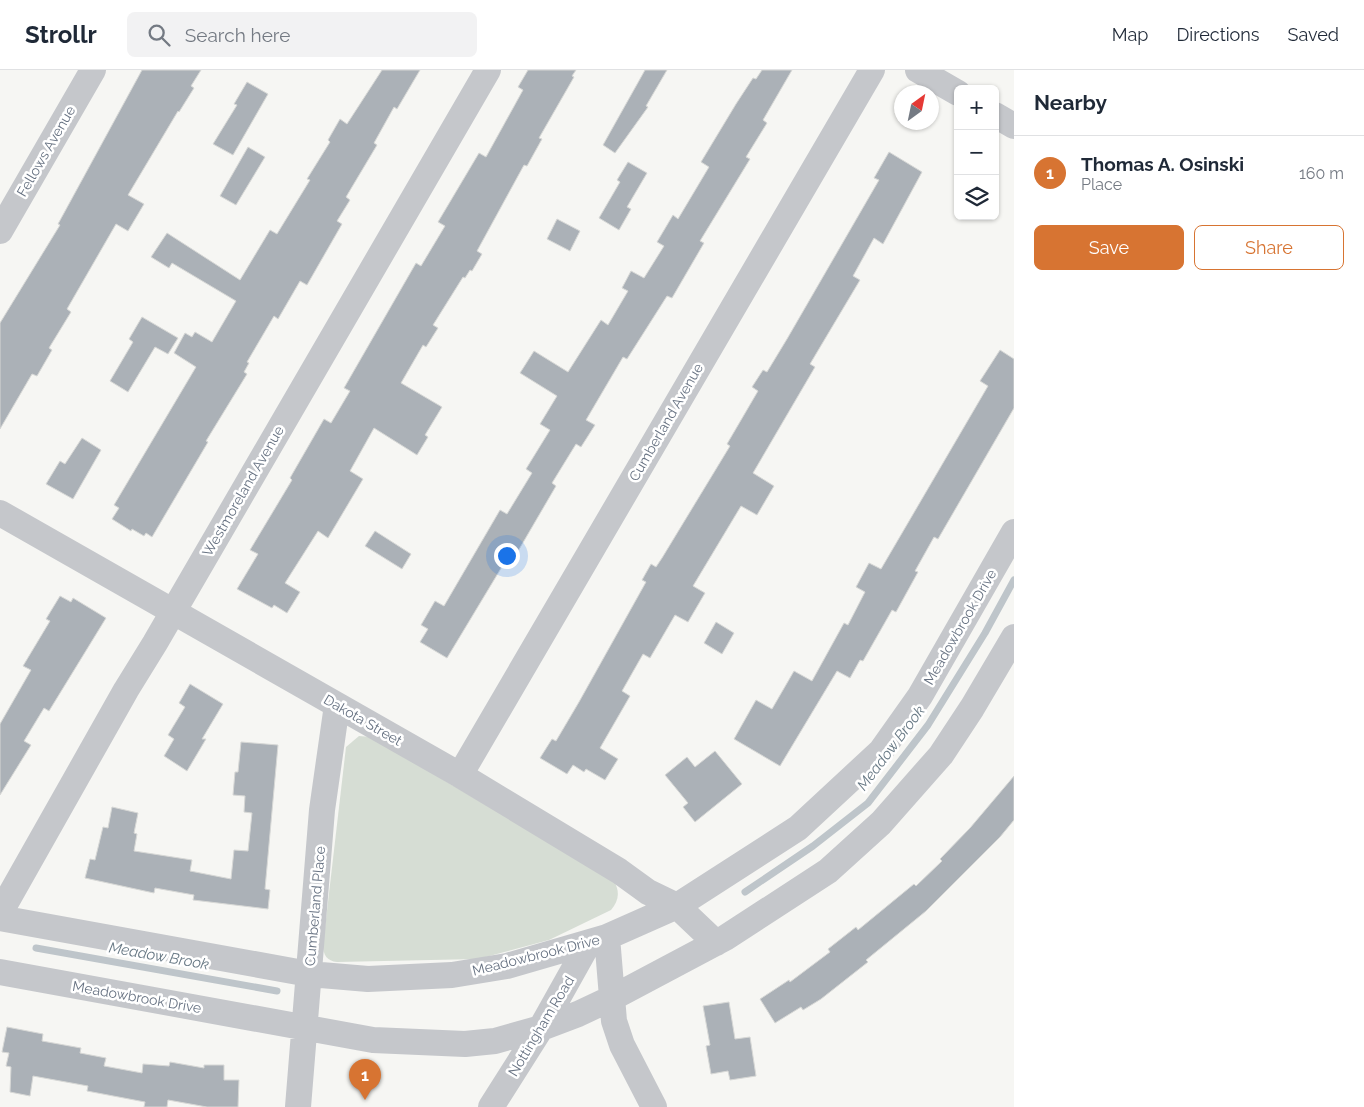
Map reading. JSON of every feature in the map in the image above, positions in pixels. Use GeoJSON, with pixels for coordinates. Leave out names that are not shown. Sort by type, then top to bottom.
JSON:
{"type":"FeatureCollection","features":[{"type":"Feature","properties":{"kind":"street","name":"Fellows Avenue"},"geometry":{"type":"LineString","coordinates":[[0,231],[93,70]]}},
{"type":"Feature","properties":{"kind":"street","name":"Westmoreland Avenue"},"geometry":{"type":"LineString","coordinates":[[0,913],[126,690],[174,611],[488,70]]}},
{"type":"Feature","properties":{"kind":"street","name":"Cumberland Avenue"},"geometry":{"type":"LineString","coordinates":[[460,775],[872,70]]}},
{"type":"Feature","properties":{"kind":"street"},"geometry":{"type":"LineString","coordinates":[[918,70],[954,91]]}},
{"type":"Feature","properties":{"kind":"street"},"geometry":{"type":"LineString","coordinates":[[999,117],[1014,126]]}},
{"type":"Feature","properties":{"kind":"street","name":"Dakota Street"},"geometry":{"type":"LineString","coordinates":[[0,512],[460,775],[620,871],[648,892],[676,906],[716,943]]}},
{"type":"Feature","properties":{"kind":"street","name":"Meadowbrook Drive"},"geometry":{"type":"LineString","coordinates":[[0,918],[309,974],[368,979],[452,976],[507,966],[598,940],[676,906],[798,828],[881,750],[920,696],[1014,532]]}},
{"type":"Feature","properties":{"kind":"street","name":"Meadowbrook Drive"},"geometry":{"type":"LineString","coordinates":[[0,972],[373,1040],[465,1044],[495,1040],[541,1028],[612,998],[716,943],[828,871],[881,823],[941,755],[972,708],[1014,637]]}},
{"type":"Feature","properties":{"kind":"street","name":"Cumberland Place"},"geometry":{"type":"LineString","coordinates":[[298,1107],[322,810],[337,705]]}},
{"type":"Feature","properties":{"kind":"street"},"geometry":{"type":"LineString","coordinates":[[598,940],[612,998],[614,1021],[622,1045],[654,1107]]}},
{"type":"Feature","properties":{"kind":"street","name":"Nottingham Road"},"geometry":{"type":"LineString","coordinates":[[491,1107],[598,940]]}},
{"type":"Feature","properties":{"kind":"shaded area"},"geometry":{"type":"Polygon","coordinates":[[[359,736],[371,737],[614,881],[618,892],[614,906],[611,910],[549,940],[478,959],[337,962],[328,959],[323,945],[346,747],[359,736]]]}},
{"type":"Feature","properties":{"kind":"building"},"geometry":{"type":"Polygon","coordinates":[[[142,70],[201,70],[191,86],[194,88],[178,111],[128,195],[144,204],[128,231],[116,224],[67,309],[71,312],[49,348],[52,350],[37,376],[32,374],[0,429],[0,323],[60,225],[58,224],[142,70]]]}},
{"type":"Feature","properties":{"kind":"building"},"geometry":{"type":"Polygon","coordinates":[[[382,70],[420,70],[397,109],[394,107],[374,143],[377,145],[346,197],[350,200],[337,221],[342,224],[307,285],[300,281],[278,319],[274,316],[247,362],[249,363],[244,372],[247,374],[206,441],[208,442],[152,537],[146,533],[144,536],[132,529],[131,531],[112,519],[119,508],[114,505],[196,367],[174,353],[185,333],[192,337],[195,332],[212,342],[236,301],[172,263],[169,268],[151,257],[167,233],[240,280],[270,230],[277,234],[310,180],[307,179],[330,142],[328,140],[340,119],[347,124],[382,70]]]}},
{"type":"Feature","properties":{"kind":"building"},"geometry":{"type":"Polygon","coordinates":[[[528,70],[576,70],[572,76],[574,77],[539,138],[542,139],[527,166],[524,165],[477,251],[482,254],[472,271],[470,270],[465,278],[463,277],[433,325],[438,328],[426,347],[423,345],[401,383],[442,407],[425,435],[428,437],[417,455],[374,428],[350,471],[363,479],[328,538],[318,531],[285,583],[300,592],[287,613],[274,605],[272,608],[237,589],[258,554],[250,550],[292,480],[290,478],[324,419],[331,423],[350,391],[344,388],[416,263],[421,266],[445,226],[438,222],[479,153],[486,157],[523,90],[518,87],[528,70]]]}},
{"type":"Feature","properties":{"kind":"building"},"geometry":{"type":"Polygon","coordinates":[[[645,70],[667,70],[646,106],[648,107],[615,153],[603,145],[645,70]]]}},
{"type":"Feature","properties":{"kind":"building"},"geometry":{"type":"Polygon","coordinates":[[[762,70],[792,70],[763,120],[767,123],[746,157],[750,159],[700,241],[704,243],[672,298],[667,296],[627,359],[623,357],[586,420],[595,425],[581,447],[576,444],[552,483],[556,486],[514,558],[509,555],[447,658],[420,642],[428,629],[421,625],[435,601],[444,606],[500,510],[507,514],[532,473],[526,469],[550,430],[540,424],[557,396],[520,373],[534,351],[568,372],[601,320],[608,325],[628,291],[622,288],[631,271],[644,278],[664,246],[657,242],[673,215],[678,219],[709,167],[701,162],[753,78],[756,79],[762,70]]]}},
{"type":"Feature","properties":{"kind":"building"},"geometry":{"type":"Polygon","coordinates":[[[247,82],[268,94],[233,155],[213,144],[237,105],[234,104],[247,82]]]}},
{"type":"Feature","properties":{"kind":"building"},"geometry":{"type":"Polygon","coordinates":[[[248,147],[265,157],[236,205],[220,196],[248,147]]]}},
{"type":"Feature","properties":{"kind":"building"},"geometry":{"type":"Polygon","coordinates":[[[889,152],[922,172],[883,244],[874,238],[853,276],[860,280],[810,364],[815,367],[753,473],[774,486],[757,515],[741,506],[693,586],[705,593],[688,622],[675,615],[650,658],[643,654],[622,691],[630,696],[600,748],[618,759],[605,780],[586,769],[584,772],[573,765],[567,774],[540,758],[552,739],[556,741],[579,702],[646,582],[642,580],[651,564],[656,567],[730,446],[727,444],[758,391],[752,387],[763,370],[767,372],[787,339],[879,180],[874,178],[889,152]]]}},
{"type":"Feature","properties":{"kind":"building"},"geometry":{"type":"Polygon","coordinates":[[[628,162],[647,173],[627,207],[631,209],[619,230],[599,218],[620,182],[617,180],[628,162]]]}},
{"type":"Feature","properties":{"kind":"building"},"geometry":{"type":"Polygon","coordinates":[[[557,219],[580,231],[570,251],[547,239],[557,219]]]}},
{"type":"Feature","properties":{"kind":"building"},"geometry":{"type":"Polygon","coordinates":[[[142,317],[178,338],[168,354],[155,347],[128,392],[110,381],[133,342],[129,339],[142,317]]]}},
{"type":"Feature","properties":{"kind":"building"},"geometry":{"type":"Polygon","coordinates":[[[1000,350],[1014,359],[1014,408],[938,539],[934,537],[915,571],[918,572],[896,612],[892,610],[863,661],[860,660],[850,678],[837,671],[780,766],[734,739],[756,700],[772,709],[794,671],[812,681],[844,623],[848,625],[865,592],[856,587],[869,563],[881,569],[988,386],[980,381],[1000,350]]]}},
{"type":"Feature","properties":{"kind":"building"},"geometry":{"type":"Polygon","coordinates":[[[82,438],[101,450],[73,499],[46,484],[60,461],[65,464],[82,438]]]}},
{"type":"Feature","properties":{"kind":"building"},"geometry":{"type":"Polygon","coordinates":[[[375,531],[411,554],[402,569],[365,546],[375,531]]]}},
{"type":"Feature","properties":{"kind":"building"},"geometry":{"type":"Polygon","coordinates":[[[60,596],[71,602],[73,598],[106,618],[49,711],[44,708],[24,741],[31,745],[0,795],[0,724],[31,670],[23,666],[50,621],[46,619],[60,596]]]}},
{"type":"Feature","properties":{"kind":"building"},"geometry":{"type":"Polygon","coordinates":[[[716,622],[734,633],[722,654],[704,643],[716,622]]]}},
{"type":"Feature","properties":{"kind":"building"},"geometry":{"type":"Polygon","coordinates":[[[190,684],[223,704],[202,739],[206,739],[187,771],[164,756],[174,739],[168,735],[185,707],[179,703],[190,684]]]}},
{"type":"Feature","properties":{"kind":"building"},"geometry":{"type":"Polygon","coordinates":[[[241,742],[278,745],[265,889],[270,890],[268,909],[193,900],[194,895],[155,888],[154,893],[85,878],[90,859],[95,860],[103,827],[108,828],[112,807],[138,813],[134,833],[137,834],[134,851],[192,860],[190,871],[231,879],[234,850],[248,851],[252,813],[244,812],[245,796],[233,795],[235,772],[238,772],[241,742]]]}},
{"type":"Feature","properties":{"kind":"building"},"geometry":{"type":"Polygon","coordinates":[[[715,751],[742,784],[695,822],[683,807],[688,803],[665,775],[687,757],[695,767],[715,751]]]}},
{"type":"Feature","properties":{"kind":"building"},"geometry":{"type":"Polygon","coordinates":[[[1014,776],[1014,820],[1000,837],[926,911],[866,960],[868,962],[821,999],[803,1010],[801,1007],[775,1023],[760,999],[789,980],[790,982],[830,952],[828,949],[856,927],[858,930],[914,884],[916,886],[942,861],[940,859],[970,828],[1014,776]]]}},
{"type":"Feature","properties":{"kind":"building"},"geometry":{"type":"Polygon","coordinates":[[[729,1002],[735,1039],[750,1037],[756,1076],[730,1080],[728,1071],[711,1074],[706,1046],[710,1045],[703,1006],[729,1002]]]}},
{"type":"Feature","properties":{"kind":"building"},"geometry":{"type":"Polygon","coordinates":[[[7,1027],[43,1034],[42,1041],[81,1048],[80,1053],[106,1058],[104,1066],[142,1073],[143,1064],[169,1066],[170,1062],[204,1068],[204,1065],[224,1065],[224,1080],[239,1080],[238,1107],[207,1107],[168,1100],[167,1107],[144,1107],[145,1102],[87,1091],[88,1086],[33,1076],[30,1096],[10,1092],[11,1067],[6,1066],[9,1053],[2,1052],[7,1027]]]}},
{"type":"Feature","properties":{"kind":"waterway","name":"Meadow Brook"},"geometry":{"type":"LineString","coordinates":[[745,892],[813,846],[868,803],[928,725],[985,633],[1014,580]]}},
{"type":"Feature","properties":{"kind":"waterway","name":"Meadow Brook"},"geometry":{"type":"LineString","coordinates":[[36,948],[277,991]]}},
{"type":"Feature","properties":{"kind":"place","name":"Thomas A. Osinski"},"geometry":{"type":"Point","coordinates":[365,1100]}}]}
